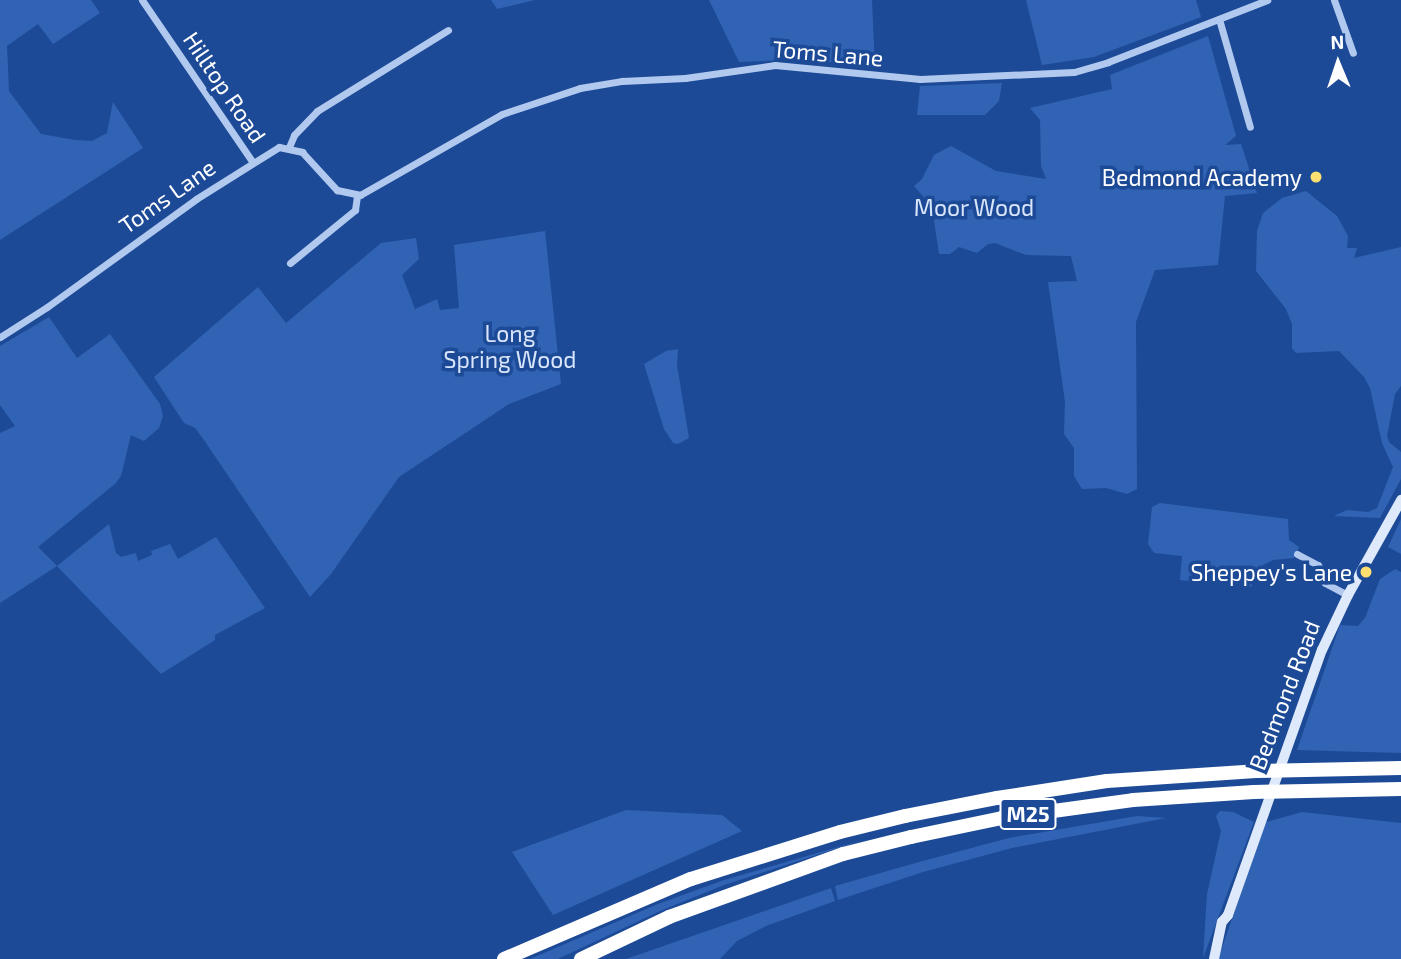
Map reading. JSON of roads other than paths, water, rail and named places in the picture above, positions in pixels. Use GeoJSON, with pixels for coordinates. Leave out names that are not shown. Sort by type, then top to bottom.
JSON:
{"type":"FeatureCollection","features":[{"type":"Feature","properties":{"kind":"highway","name":"M25"},"geometry":{"type":"LineString","coordinates":[[504,959],[691,879],[840,832],[905,816],[1107,781],[1256,771],[1401,768]]}},
{"type":"Feature","properties":{"kind":"highway","name":"M25"},"geometry":{"type":"LineString","coordinates":[[581,959],[669,918],[844,854],[924,834],[1002,818],[1133,800],[1254,792],[1401,789]]}},
{"type":"Feature","properties":{"kind":"street","name":"Hilltop Road"},"geometry":{"type":"LineString","coordinates":[[142,0],[252,161]]}},
{"type":"Feature","properties":{"kind":"street","name":"Toms Lane"},"geometry":{"type":"LineString","coordinates":[[290,263],[355,210],[358,195],[368,192],[448,142],[502,114],[580,88],[622,81],[685,78],[775,65],[920,79],[1074,72],[1108,62],[1267,0]]}},
{"type":"Feature","properties":{"kind":"street"},"geometry":{"type":"LineString","coordinates":[[1334,0],[1353,54]]}},
{"type":"Feature","properties":{"kind":"street"},"geometry":{"type":"LineString","coordinates":[[1219,19],[1250,127]]}},
{"type":"Feature","properties":{"kind":"street"},"geometry":{"type":"LineString","coordinates":[[358,195],[337,190],[306,155],[289,147],[294,135],[317,111],[448,30]]}},
{"type":"Feature","properties":{"kind":"street","name":"Toms Lane"},"geometry":{"type":"LineString","coordinates":[[0,337],[47,307],[137,239],[252,161],[275,148],[289,147]]}},
{"type":"Feature","properties":{"kind":"street","name":"Bedmond Road"},"geometry":{"type":"LineString","coordinates":[[1215,955],[1222,922],[1228,915],[1322,650],[1348,595],[1401,500]]}},
{"type":"Feature","properties":{"kind":"street"},"geometry":{"type":"LineString","coordinates":[[1297,554],[1318,565],[1325,583],[1348,595]]}},
{"type":"Feature","properties":{"kind":"place","name":"Bedmond Academy"},"geometry":{"type":"Point","coordinates":[1316,177]}},
{"type":"Feature","properties":{"kind":"place","name":"Sheppey's Lane"},"geometry":{"type":"Point","coordinates":[1366,572]}},
{"type":"Feature","properties":{"kind":"park label","name":"Moor Wood"},"geometry":{"type":"Point","coordinates":[974,207]}},
{"type":"Feature","properties":{"kind":"park label","name":"Long Spring Wood"},"geometry":{"type":"Point","coordinates":[510,346]}}]}
